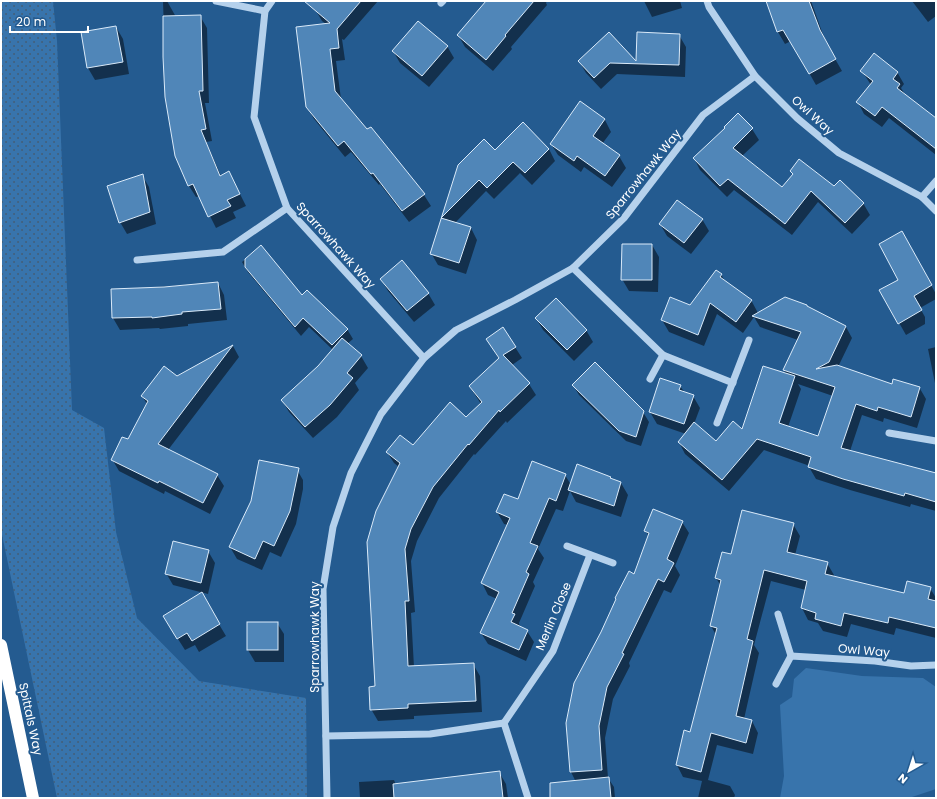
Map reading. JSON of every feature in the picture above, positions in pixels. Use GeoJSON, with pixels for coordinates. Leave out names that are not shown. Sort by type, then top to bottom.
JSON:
{"type":"FeatureCollection","features":[{"type":"Feature","properties":{"kind":"highway","name":"Spittals Way"},"geometry":{"type":"LineString","coordinates":[[1,645],[33,798]]}},
{"type":"Feature","properties":{"kind":"street"},"geometry":{"type":"LineString","coordinates":[[216,1],[265,11]]}},
{"type":"Feature","properties":{"kind":"street","name":"Sparrowhawk Way"},"geometry":{"type":"LineString","coordinates":[[272,1],[265,11],[254,117],[287,208],[424,358]]}},
{"type":"Feature","properties":{"kind":"street","name":"Owl Way"},"geometry":{"type":"LineString","coordinates":[[707,1],[709,7],[755,76],[796,118],[839,153],[922,196],[936,211]]}},
{"type":"Feature","properties":{"kind":"street","name":"Sparrowhawk Way"},"geometry":{"type":"LineString","coordinates":[[327,798],[323,589],[333,527],[351,473],[381,414],[424,358],[456,330],[573,268],[624,218],[703,115],[755,76]]}},
{"type":"Feature","properties":{"kind":"street"},"geometry":{"type":"LineString","coordinates":[[922,196],[936,181]]}},
{"type":"Feature","properties":{"kind":"street"},"geometry":{"type":"LineString","coordinates":[[137,260],[223,252],[287,208]]}},
{"type":"Feature","properties":{"kind":"street"},"geometry":{"type":"LineString","coordinates":[[573,268],[663,355],[733,382]]}},
{"type":"Feature","properties":{"kind":"street"},"geometry":{"type":"LineString","coordinates":[[717,423],[749,340]]}},
{"type":"Feature","properties":{"kind":"street"},"geometry":{"type":"LineString","coordinates":[[650,379],[663,355]]}},
{"type":"Feature","properties":{"kind":"street"},"geometry":{"type":"LineString","coordinates":[[889,433],[936,441]]}},
{"type":"Feature","properties":{"kind":"street"},"geometry":{"type":"LineString","coordinates":[[567,546],[613,563]]}},
{"type":"Feature","properties":{"kind":"street","name":"Merlin Close"},"geometry":{"type":"LineString","coordinates":[[504,723],[553,651],[590,555]]}},
{"type":"Feature","properties":{"kind":"street"},"geometry":{"type":"LineString","coordinates":[[776,684],[791,656],[778,614]]}},
{"type":"Feature","properties":{"kind":"street","name":"Owl Way"},"geometry":{"type":"LineString","coordinates":[[791,656],[875,661],[911,666],[936,665]]}},
{"type":"Feature","properties":{"kind":"street"},"geometry":{"type":"LineString","coordinates":[[326,736],[430,734],[504,723],[528,798]]}},
{"type":"Feature","properties":{"kind":"shaded area"},"geometry":{"type":"Polygon","coordinates":[[[1,1],[53,1],[57,41],[72,410],[104,428],[116,532],[137,618],[199,681],[306,698],[307,798],[57,798],[1,530],[1,1]]]}},
{"type":"Feature","properties":{"kind":"shaded area"},"geometry":{"type":"Polygon","coordinates":[[[806,668],[862,676],[923,678],[936,687],[936,789],[909,798],[780,798],[784,776],[780,705],[792,697],[794,679],[806,668]]]}},
{"type":"Feature","properties":{"kind":"building"},"geometry":{"type":"Polygon","coordinates":[[[304,1],[361,1],[337,29],[339,48],[330,49],[335,91],[367,129],[371,127],[425,194],[402,211],[373,173],[371,174],[344,141],[338,146],[306,107],[296,27],[330,23],[304,1]]]}},
{"type":"Feature","properties":{"kind":"building"},"geometry":{"type":"Polygon","coordinates":[[[486,1],[534,1],[486,60],[457,35],[486,1]]]}},
{"type":"Feature","properties":{"kind":"building"},"geometry":{"type":"Polygon","coordinates":[[[766,1],[809,1],[820,30],[836,59],[809,74],[783,30],[777,32],[766,1]]]}},
{"type":"Feature","properties":{"kind":"building"},"geometry":{"type":"Polygon","coordinates":[[[201,15],[203,91],[199,91],[206,129],[201,130],[220,176],[229,171],[240,194],[227,200],[231,206],[208,217],[193,184],[188,186],[175,156],[165,97],[163,57],[163,16],[201,15]]]}},
{"type":"Feature","properties":{"kind":"building"},"geometry":{"type":"Polygon","coordinates":[[[418,21],[448,46],[422,76],[392,51],[418,21]]]}},
{"type":"Feature","properties":{"kind":"building"},"geometry":{"type":"Polygon","coordinates":[[[116,26],[123,62],[87,68],[81,32],[116,26]]]}},
{"type":"Feature","properties":{"kind":"building"},"geometry":{"type":"Polygon","coordinates":[[[609,32],[636,61],[637,32],[680,34],[679,65],[610,63],[594,78],[578,61],[609,32]]]}},
{"type":"Feature","properties":{"kind":"building"},"geometry":{"type":"Polygon","coordinates":[[[874,53],[898,72],[893,79],[900,84],[897,88],[936,118],[936,149],[882,107],[875,116],[856,102],[873,81],[860,71],[874,53]]]}},
{"type":"Feature","properties":{"kind":"building"},"geometry":{"type":"Polygon","coordinates":[[[580,101],[605,119],[593,136],[620,155],[605,176],[577,156],[574,161],[550,144],[580,101]]]}},
{"type":"Feature","properties":{"kind":"building"},"geometry":{"type":"Polygon","coordinates":[[[738,113],[753,128],[733,148],[782,187],[793,174],[790,171],[799,159],[834,186],[840,180],[864,203],[845,223],[811,191],[785,224],[728,179],[720,186],[693,158],[725,128],[724,127],[738,113]]]}},
{"type":"Feature","properties":{"kind":"building"},"geometry":{"type":"Polygon","coordinates":[[[523,122],[549,149],[525,173],[513,162],[487,188],[479,180],[441,218],[458,165],[484,139],[495,150],[523,122]]]}},
{"type":"Feature","properties":{"kind":"building"},"geometry":{"type":"Polygon","coordinates":[[[143,174],[150,212],[119,223],[107,186],[143,174]]]}},
{"type":"Feature","properties":{"kind":"building"},"geometry":{"type":"Polygon","coordinates":[[[677,200],[703,219],[684,243],[659,224],[677,200]]]}},
{"type":"Feature","properties":{"kind":"building"},"geometry":{"type":"Polygon","coordinates":[[[441,218],[471,227],[459,263],[430,254],[441,218]]]}},
{"type":"Feature","properties":{"kind":"building"},"geometry":{"type":"Polygon","coordinates":[[[902,231],[932,285],[914,296],[922,310],[898,324],[879,290],[898,280],[879,244],[902,231]]]}},
{"type":"Feature","properties":{"kind":"building"},"geometry":{"type":"Polygon","coordinates":[[[622,244],[652,244],[652,280],[621,280],[622,244]]]}},
{"type":"Feature","properties":{"kind":"building"},"geometry":{"type":"Polygon","coordinates":[[[261,245],[302,295],[307,290],[348,329],[332,345],[303,318],[295,327],[245,267],[245,259],[261,245]]]}},
{"type":"Feature","properties":{"kind":"building"},"geometry":{"type":"Polygon","coordinates":[[[402,260],[429,293],[407,311],[380,279],[402,260]]]}},
{"type":"Feature","properties":{"kind":"building"},"geometry":{"type":"Polygon","coordinates":[[[716,270],[722,274],[720,277],[752,300],[736,322],[710,303],[698,335],[661,320],[670,297],[690,305],[716,270]]]}},
{"type":"Feature","properties":{"kind":"building"},"geometry":{"type":"Polygon","coordinates":[[[218,282],[221,309],[182,312],[182,314],[152,318],[112,318],[111,289],[164,287],[218,282]]]}},
{"type":"Feature","properties":{"kind":"building"},"geometry":{"type":"Polygon","coordinates":[[[785,297],[807,305],[846,326],[829,362],[816,369],[837,365],[892,384],[893,379],[920,387],[911,417],[878,407],[877,411],[856,404],[841,448],[936,473],[936,502],[905,493],[904,496],[843,479],[808,467],[811,457],[757,439],[722,480],[678,442],[694,422],[716,441],[733,421],[742,429],[763,366],[795,376],[779,423],[818,436],[835,387],[783,370],[801,332],[752,316],[785,297]]]}},
{"type":"Feature","properties":{"kind":"building"},"geometry":{"type":"Polygon","coordinates":[[[556,298],[587,330],[567,350],[535,318],[556,298]]]}},
{"type":"Feature","properties":{"kind":"building"},"geometry":{"type":"Polygon","coordinates":[[[503,327],[516,347],[503,355],[530,383],[500,412],[499,410],[469,445],[468,444],[433,487],[411,529],[405,549],[409,601],[405,601],[408,666],[474,663],[476,701],[408,704],[408,708],[370,710],[369,687],[375,686],[367,542],[376,511],[400,463],[386,452],[400,435],[413,445],[450,402],[466,417],[482,402],[469,386],[499,358],[486,339],[503,327]]]}},
{"type":"Feature","properties":{"kind":"building"},"geometry":{"type":"Polygon","coordinates":[[[342,338],[362,355],[347,373],[353,378],[330,405],[305,427],[281,400],[318,366],[342,338]]]}},
{"type":"Feature","properties":{"kind":"building"},"geometry":{"type":"Polygon","coordinates":[[[233,345],[158,444],[218,474],[203,503],[159,481],[158,483],[111,460],[122,437],[128,439],[148,401],[141,396],[164,366],[177,376],[233,345]]]}},
{"type":"Feature","properties":{"kind":"building"},"geometry":{"type":"Polygon","coordinates":[[[595,362],[644,411],[636,437],[619,431],[572,385],[595,362]]]}},
{"type":"Feature","properties":{"kind":"building"},"geometry":{"type":"Polygon","coordinates":[[[660,378],[681,385],[679,390],[694,395],[684,424],[649,412],[660,378]]]}},
{"type":"Feature","properties":{"kind":"building"},"geometry":{"type":"Polygon","coordinates":[[[259,460],[299,468],[290,511],[274,546],[263,541],[255,559],[229,547],[251,501],[259,460]]]}},
{"type":"Feature","properties":{"kind":"building"},"geometry":{"type":"Polygon","coordinates":[[[532,461],[566,474],[556,501],[549,498],[530,543],[538,546],[526,572],[529,574],[512,613],[515,614],[511,622],[528,630],[519,650],[480,633],[499,592],[481,583],[510,518],[496,512],[504,494],[518,499],[532,461]]]}},
{"type":"Feature","properties":{"kind":"building"},"geometry":{"type":"Polygon","coordinates":[[[577,464],[621,482],[614,506],[568,490],[577,464]]]}},
{"type":"Feature","properties":{"kind":"building"},"geometry":{"type":"Polygon","coordinates":[[[653,509],[683,521],[667,559],[674,563],[664,582],[658,579],[622,653],[624,654],[607,687],[599,726],[602,770],[570,772],[566,723],[574,683],[601,632],[616,599],[615,598],[629,571],[634,574],[649,533],[644,531],[653,509]]]}},
{"type":"Feature","properties":{"kind":"building"},"geometry":{"type":"Polygon","coordinates":[[[742,510],[794,523],[787,552],[828,562],[825,574],[904,593],[907,581],[931,587],[928,599],[936,601],[936,628],[889,617],[888,623],[844,613],[841,626],[815,619],[816,613],[801,608],[807,581],[764,570],[747,639],[753,641],[736,716],[752,720],[746,743],[711,733],[701,772],[676,765],[684,730],[690,732],[717,628],[710,626],[721,580],[715,578],[722,552],[731,554],[742,510]]]}},
{"type":"Feature","properties":{"kind":"building"},"geometry":{"type":"Polygon","coordinates":[[[173,541],[209,550],[201,583],[165,574],[173,541]]]}},
{"type":"Feature","properties":{"kind":"building"},"geometry":{"type":"Polygon","coordinates":[[[202,592],[220,624],[192,641],[187,633],[177,639],[163,616],[202,592]]]}},
{"type":"Feature","properties":{"kind":"building"},"geometry":{"type":"Polygon","coordinates":[[[247,622],[278,622],[278,650],[247,650],[247,622]]]}},
{"type":"Feature","properties":{"kind":"building"},"geometry":{"type":"Polygon","coordinates":[[[500,771],[503,798],[394,798],[393,784],[500,771]]]}},
{"type":"Feature","properties":{"kind":"building"},"geometry":{"type":"Polygon","coordinates":[[[609,777],[611,798],[550,798],[550,783],[609,777]]]}}]}
